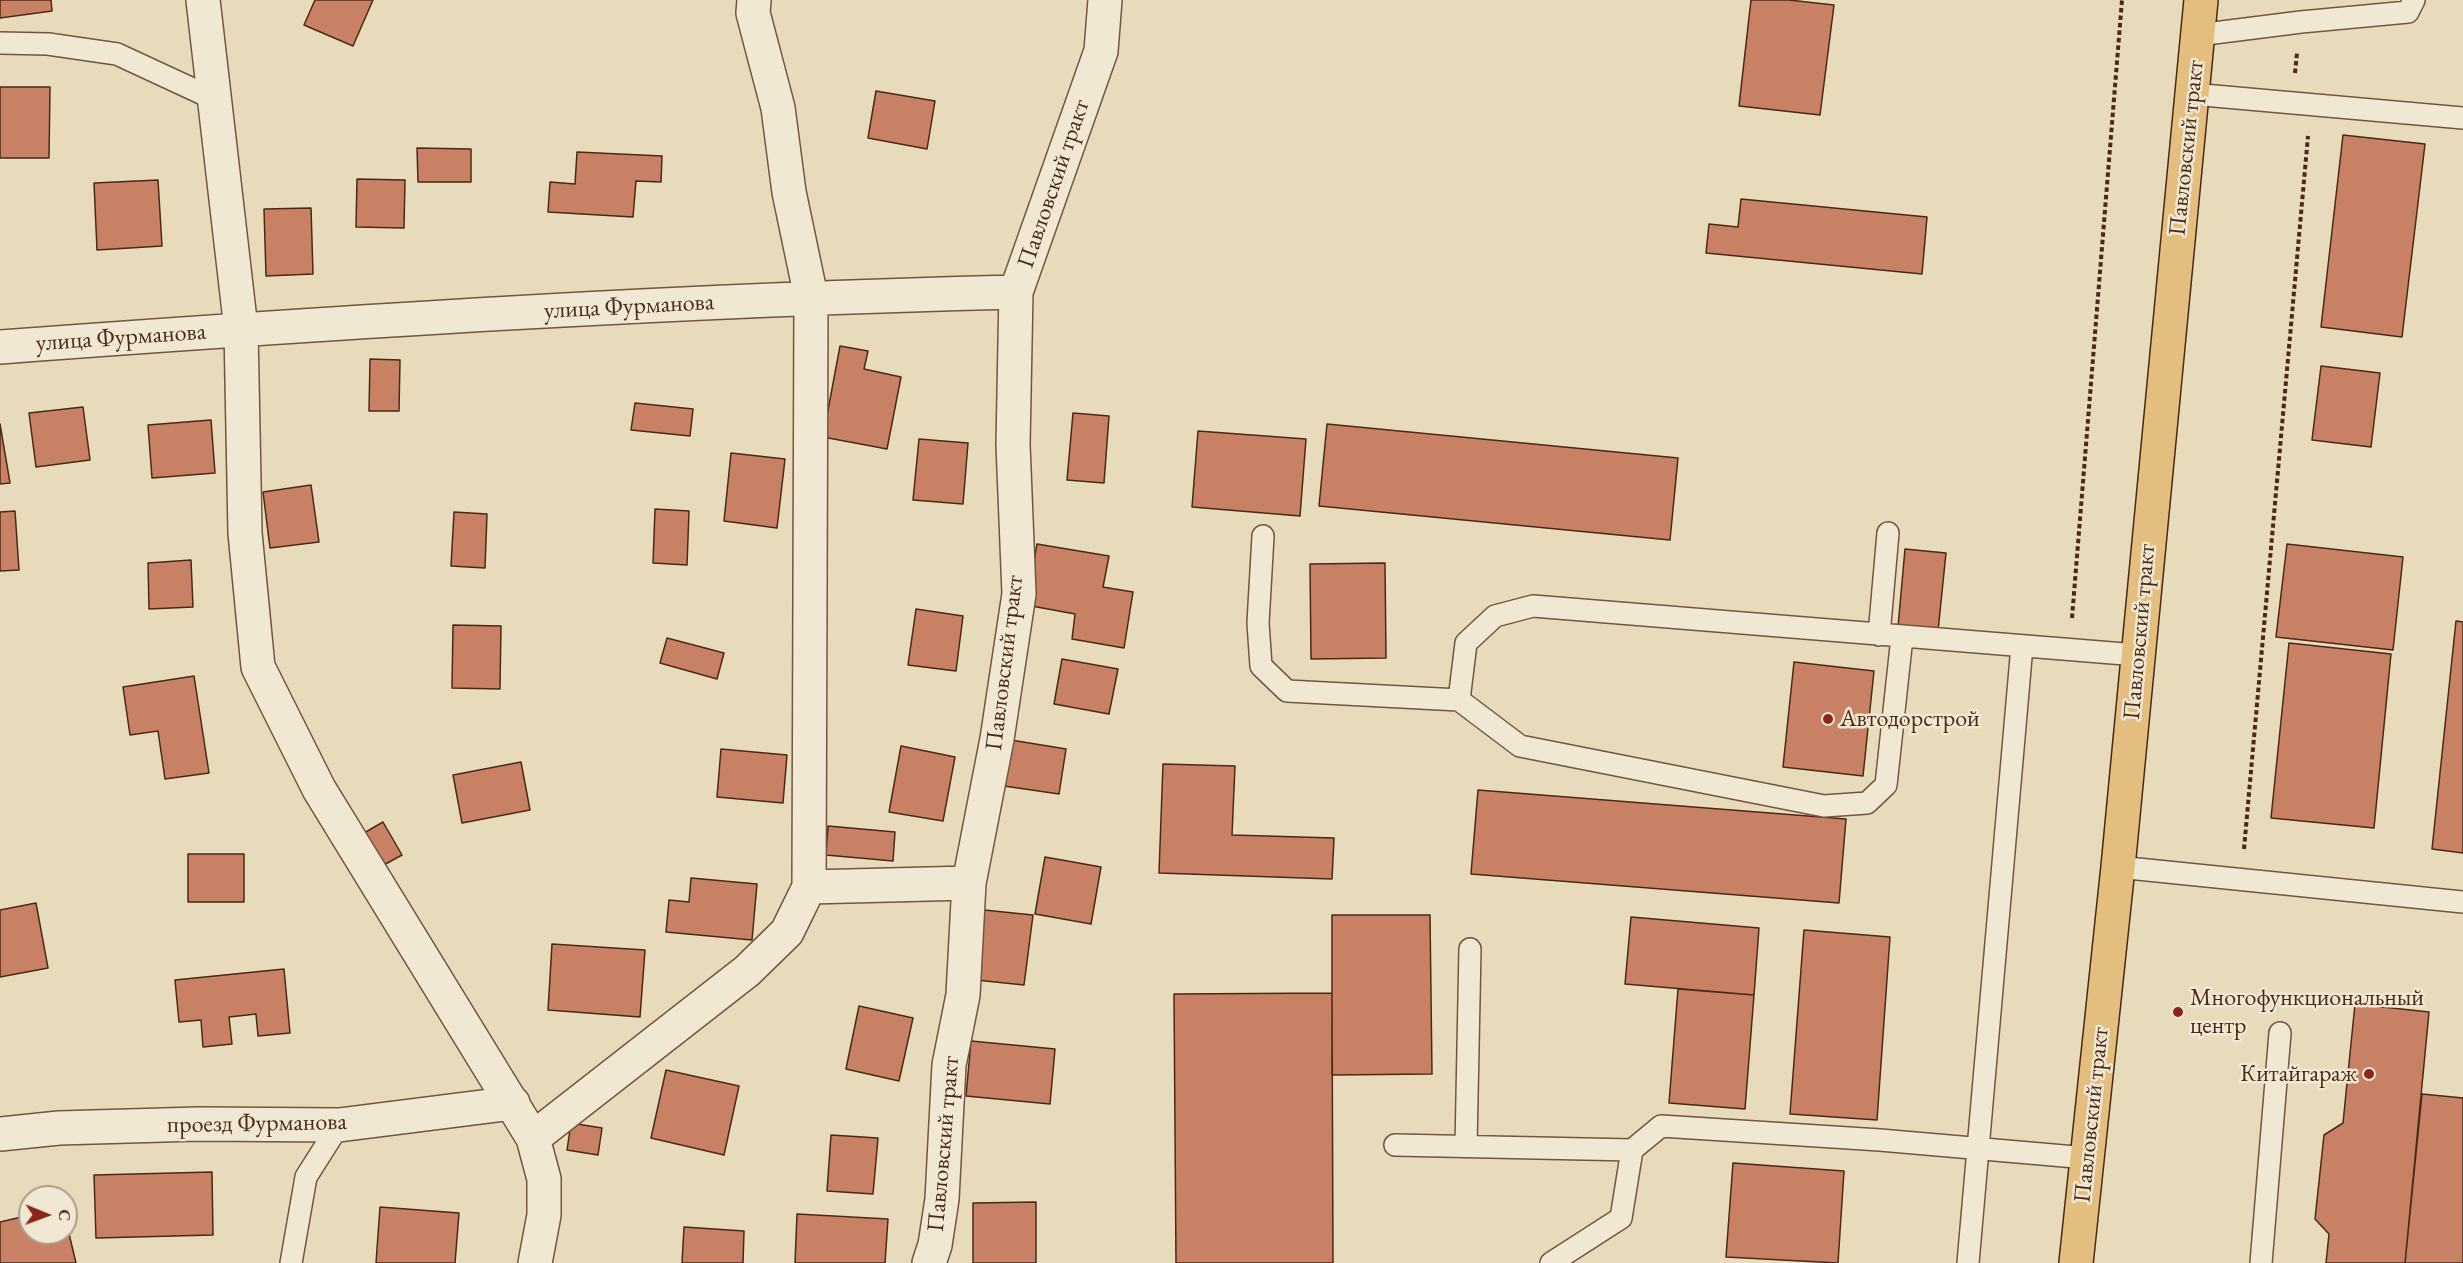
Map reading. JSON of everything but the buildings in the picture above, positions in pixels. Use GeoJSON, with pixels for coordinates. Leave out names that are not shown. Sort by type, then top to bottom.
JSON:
{"type":"FeatureCollection","features":[{"type":"Feature","properties":{"kind":"main road","name":"Павловский тракт"},"geometry":{"type":"LineString","coordinates":[[2076,1263],[2118,867],[2201,0]]}},
{"type":"Feature","properties":{"kind":"street","name":"улица Фурманова"},"geometry":{"type":"LineString","coordinates":[[203,0],[242,329]]}},
{"type":"Feature","properties":{"kind":"street"},"geometry":{"type":"LineString","coordinates":[[533,1138],[747,971],[787,933],[809,887],[811,297],[789,192],[778,108],[753,14],[754,0]]}},
{"type":"Feature","properties":{"kind":"street","name":"Павловский тракт"},"geometry":{"type":"LineString","coordinates":[[929,1263],[935,1245],[942,1199],[949,1065],[963,995],[969,883],[997,740],[1019,594],[1013,444],[1016,292],[1101,51],[1105,0]]}},
{"type":"Feature","properties":{"kind":"street","name":"улица Фурманова"},"geometry":{"type":"LineString","coordinates":[[0,347],[242,329],[811,297],[1016,292]]}},
{"type":"Feature","properties":{"kind":"street"},"geometry":{"type":"LineString","coordinates":[[242,329],[246,533],[258,667],[318,789],[533,1138],[544,1179],[544,1215],[536,1263]]}},
{"type":"Feature","properties":{"kind":"street"},"geometry":{"type":"LineString","coordinates":[[809,887],[969,883]]}},
{"type":"Feature","properties":{"kind":"street","name":"проезд Фурманова"},"geometry":{"type":"LineString","coordinates":[[0,1134],[59,1128],[339,1125],[513,1103]]}},
{"type":"Feature","properties":{"kind":"lane"},"geometry":{"type":"LineString","coordinates":[[2198,35],[2408,12],[2414,0]]}},
{"type":"Feature","properties":{"kind":"lane"},"geometry":{"type":"LineString","coordinates":[[0,43],[48,44],[117,54],[214,99]]}},
{"type":"Feature","properties":{"kind":"lane"},"geometry":{"type":"LineString","coordinates":[[2192,94],[2463,118]]}},
{"type":"Feature","properties":{"kind":"lane"},"geometry":{"type":"LineString","coordinates":[[1879,635],[1888,533]]}},
{"type":"Feature","properties":{"kind":"lane"},"geometry":{"type":"LineString","coordinates":[[1263,536],[1258,623],[1261,666],[1287,691],[1460,700],[1520,746],[1824,806],[1867,803],[1886,785],[1902,637]]}},
{"type":"Feature","properties":{"kind":"lane"},"geometry":{"type":"LineString","coordinates":[[1460,700],[1466,643],[1495,616],[1533,606],[2137,655]]}},
{"type":"Feature","properties":{"kind":"lane"},"geometry":{"type":"LineString","coordinates":[[1968,1263],[2022,646]]}},
{"type":"Feature","properties":{"kind":"lane"},"geometry":{"type":"LineString","coordinates":[[2118,867],[2463,902]]}},
{"type":"Feature","properties":{"kind":"lane"},"geometry":{"type":"LineString","coordinates":[[1466,1146],[1470,948]]}},
{"type":"Feature","properties":{"kind":"lane"},"geometry":{"type":"LineString","coordinates":[[2261,1263],[2280,1033]]}},
{"type":"Feature","properties":{"kind":"lane"},"geometry":{"type":"LineString","coordinates":[[291,1263],[306,1177],[339,1125]]}},
{"type":"Feature","properties":{"kind":"lane"},"geometry":{"type":"LineString","coordinates":[[1551,1263],[1620,1218],[1632,1150],[1661,1126],[2087,1158]]}},
{"type":"Feature","properties":{"kind":"lane"},"geometry":{"type":"LineString","coordinates":[[1395,1145],[1632,1150]]}},
{"type":"Feature","properties":{"kind":"path"},"geometry":{"type":"LineString","coordinates":[[2069,649],[2122,0]]}},
{"type":"Feature","properties":{"kind":"path"},"geometry":{"type":"LineString","coordinates":[[2242,879],[2308,137],[2292,104],[2301,22]]}},
{"type":"Feature","properties":{"kind":"place","name":"Автодорстрой"},"geometry":{"type":"Point","coordinates":[1828,719]}},
{"type":"Feature","properties":{"kind":"place","name":"Многофункциональный центр"},"geometry":{"type":"Point","coordinates":[2178,1012]}},
{"type":"Feature","properties":{"kind":"place","name":"Китайгараж"},"geometry":{"type":"Point","coordinates":[2369,1074]}}]}
